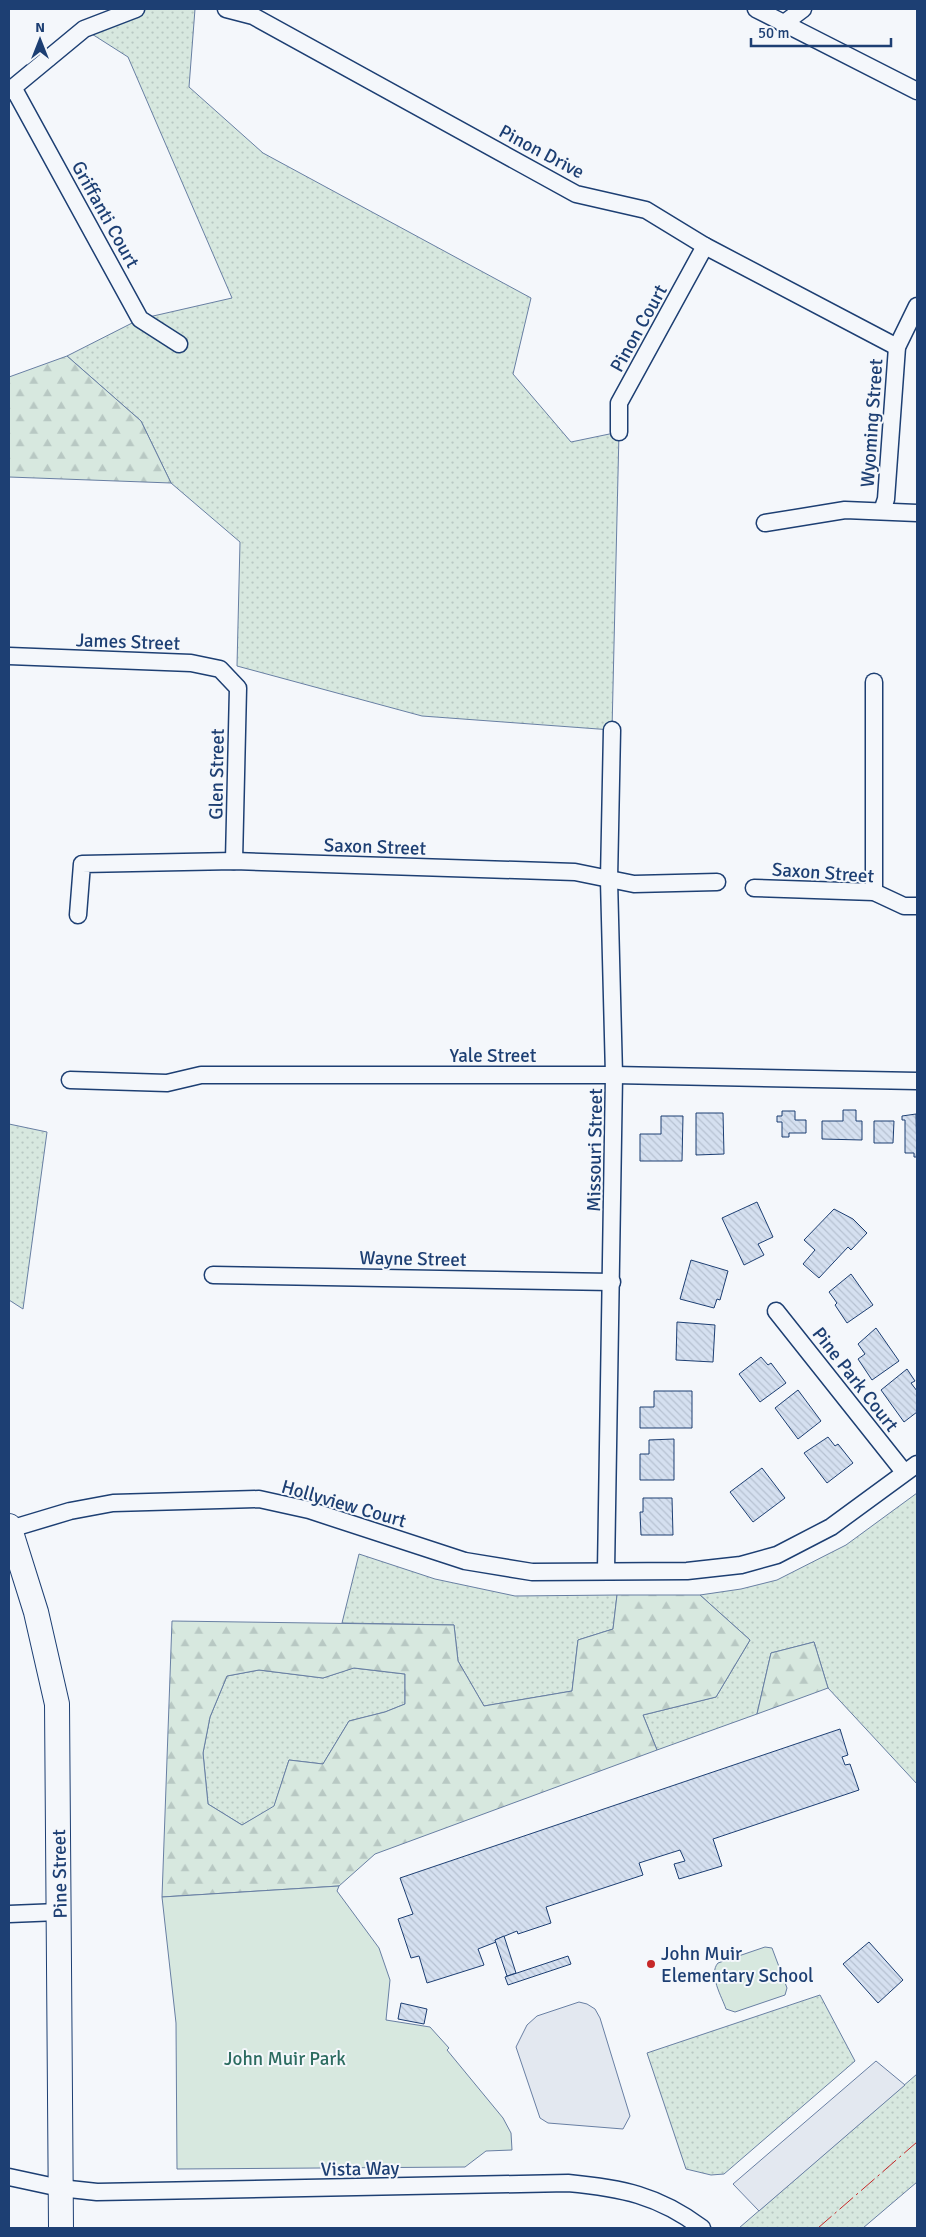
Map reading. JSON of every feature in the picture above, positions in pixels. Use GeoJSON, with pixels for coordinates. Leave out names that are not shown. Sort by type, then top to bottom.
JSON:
{"type":"FeatureCollection","features":[{"type":"Feature","properties":{"kind":"street"},"geometry":{"type":"LineString","coordinates":[[11,90],[84,29],[136,9]]}},
{"type":"Feature","properties":{"kind":"street","name":"Pinon Drive"},"geometry":{"type":"LineString","coordinates":[[226,9],[253,16],[576,194],[646,210],[705,246],[897,347]]}},
{"type":"Feature","properties":{"kind":"street"},"geometry":{"type":"LineString","coordinates":[[756,9],[917,91]]}},
{"type":"Feature","properties":{"kind":"street"},"geometry":{"type":"LineString","coordinates":[[783,24],[803,9]]}},
{"type":"Feature","properties":{"kind":"street","name":"Griffanti Court"},"geometry":{"type":"LineString","coordinates":[[11,90],[140,319],[179,344]]}},
{"type":"Feature","properties":{"kind":"street","name":"Pinon Court"},"geometry":{"type":"LineString","coordinates":[[619,432],[619,403],[705,246]]}},
{"type":"Feature","properties":{"kind":"street","name":"Wyoming Street"},"geometry":{"type":"LineString","coordinates":[[917,306],[897,347],[886,499],[882,511],[917,513]]}},
{"type":"Feature","properties":{"kind":"street"},"geometry":{"type":"LineString","coordinates":[[765,522],[845,510],[882,511]]}},
{"type":"Feature","properties":{"kind":"street","name":"James Street"},"geometry":{"type":"LineString","coordinates":[[9,656],[191,663],[220,669],[238,688]]}},
{"type":"Feature","properties":{"kind":"street"},"geometry":{"type":"LineString","coordinates":[[874,682],[874,892]]}},
{"type":"Feature","properties":{"kind":"street","name":"Glen Street"},"geometry":{"type":"LineString","coordinates":[[234,861],[238,688]]}},
{"type":"Feature","properties":{"kind":"street","name":"Missouri Street"},"geometry":{"type":"LineString","coordinates":[[606,1571],[614,1074],[609,880],[612,730]]}},
{"type":"Feature","properties":{"kind":"street","name":"Saxon Street"},"geometry":{"type":"LineString","coordinates":[[78,915],[82,864],[234,861],[575,872],[634,884],[717,882]]}},
{"type":"Feature","properties":{"kind":"street","name":"Saxon Street"},"geometry":{"type":"LineString","coordinates":[[754,888],[874,892],[904,906],[917,906]]}},
{"type":"Feature","properties":{"kind":"street","name":"Yale Street"},"geometry":{"type":"LineString","coordinates":[[70,1080],[166,1083],[202,1074],[614,1074],[917,1081]]}},
{"type":"Feature","properties":{"kind":"street","name":"Wayne Street"},"geometry":{"type":"LineString","coordinates":[[212,1275],[612,1282]]}},
{"type":"Feature","properties":{"kind":"street","name":"Pine Park Court"},"geometry":{"type":"LineString","coordinates":[[776,1311],[911,1468]]}},
{"type":"Feature","properties":{"kind":"street","name":"Hollyview Court"},"geometry":{"type":"LineString","coordinates":[[9,1528],[70,1511],[113,1502],[259,1499],[309,1510],[465,1561],[532,1572],[687,1571],[741,1565],[777,1555],[831,1527],[911,1468]]}},
{"type":"Feature","properties":{"kind":"street","name":"Pine Street"},"geometry":{"type":"LineString","coordinates":[[9,1528],[36,1612],[57,1704],[60,2228]]}},
{"type":"Feature","properties":{"kind":"street"},"geometry":{"type":"LineString","coordinates":[[9,1914],[59,1912]]}},
{"type":"Feature","properties":{"kind":"street","name":"Vista Way"},"geometry":{"type":"LineString","coordinates":[[9,2177],[60,2188],[97,2192],[568,2183],[630,2191],[667,2206],[702,2228]]}},
{"type":"Feature","properties":{"kind":"green space"},"geometry":{"type":"Polygon","coordinates":[[[136,9],[195,9],[189,87],[263,153],[531,298],[513,374],[571,442],[619,432],[612,730],[422,716],[237,666],[240,542],[171,483],[141,421],[67,356],[140,319],[232,298],[128,57],[84,29],[136,9]]]}},
{"type":"Feature","properties":{"kind":"green space"},"geometry":{"type":"Polygon","coordinates":[[[67,356],[141,421],[171,483],[9,477],[9,377],[67,356]]]}},
{"type":"Feature","properties":{"kind":"green space"},"geometry":{"type":"Polygon","coordinates":[[[9,1124],[47,1132],[23,1309],[9,1300],[9,1124]]]}},
{"type":"Feature","properties":{"kind":"green space"},"geometry":{"type":"Polygon","coordinates":[[[917,1493],[917,1784],[828,1688],[814,1642],[771,1653],[757,1714],[657,1750],[643,1715],[716,1697],[750,1640],[700,1595],[741,1589],[777,1580],[846,1545],[917,1493]]]}},
{"type":"Feature","properties":{"kind":"green space"},"geometry":{"type":"Polygon","coordinates":[[[359,1554],[435,1579],[515,1596],[617,1595],[613,1629],[578,1640],[572,1691],[484,1706],[458,1661],[454,1625],[342,1623],[359,1554]]]}},
{"type":"Feature","properties":{"kind":"green space"},"geometry":{"type":"Polygon","coordinates":[[[617,1595],[700,1595],[750,1640],[716,1697],[643,1715],[657,1750],[375,1854],[339,1886],[162,1897],[172,1621],[454,1625],[458,1661],[484,1706],[572,1691],[578,1640],[613,1629],[617,1595]],[[354,1668],[323,1678],[259,1670],[227,1676],[210,1717],[203,1753],[208,1804],[242,1825],[274,1806],[289,1760],[323,1764],[349,1721],[385,1712],[405,1704],[405,1674],[354,1668]]]}},
{"type":"Feature","properties":{"kind":"green space"},"geometry":{"type":"Polygon","coordinates":[[[814,1642],[828,1688],[757,1714],[771,1653],[814,1642]]]}},
{"type":"Feature","properties":{"kind":"green space"},"geometry":{"type":"Polygon","coordinates":[[[353,1668],[405,1674],[405,1704],[385,1712],[349,1721],[323,1764],[289,1760],[274,1807],[242,1825],[208,1804],[203,1753],[210,1717],[227,1676],[259,1670],[323,1678],[353,1668]]]}},
{"type":"Feature","properties":{"kind":"green space","name":"John Muir Park"},"geometry":{"type":"Polygon","coordinates":[[[339,1886],[337,1891],[379,1948],[390,1980],[386,2020],[430,2027],[449,2048],[447,2050],[503,2118],[511,2133],[512,2150],[486,2151],[465,2167],[177,2169],[176,2023],[162,1897],[339,1886]]]}},
{"type":"Feature","properties":{"kind":"green space"},"geometry":{"type":"Polygon","coordinates":[[[765,1947],[772,1948],[787,1988],[785,1995],[735,2012],[726,2009],[715,1979],[714,1973],[718,1963],[765,1947]]]}},
{"type":"Feature","properties":{"kind":"green space"},"geometry":{"type":"Polygon","coordinates":[[[820,1995],[855,2061],[724,2174],[711,2175],[686,2169],[647,2053],[820,1995]]]}},
{"type":"Feature","properties":{"kind":"green space"},"geometry":{"type":"Polygon","coordinates":[[[917,2074],[917,2182],[863,2228],[739,2228],[917,2074]]]}},
{"type":"Feature","properties":{"kind":"shaded area"},"geometry":{"type":"Polygon","coordinates":[[[579,2002],[595,2009],[600,2018],[630,2116],[623,2129],[548,2123],[540,2118],[516,2047],[527,2025],[537,2016],[579,2002]]]}},
{"type":"Feature","properties":{"kind":"shaded area"},"geometry":{"type":"Polygon","coordinates":[[[876,2061],[905,2085],[759,2211],[733,2184],[876,2061]]]}},
{"type":"Feature","properties":{"kind":"building"},"geometry":{"type":"Polygon","coordinates":[[[843,1110],[856,1110],[856,1121],[862,1121],[862,1140],[822,1139],[822,1121],[843,1121],[843,1110]]]}},
{"type":"Feature","properties":{"kind":"building"},"geometry":{"type":"Polygon","coordinates":[[[782,1111],[795,1111],[795,1120],[806,1120],[806,1133],[789,1133],[789,1137],[782,1137],[782,1122],[777,1122],[777,1116],[782,1116],[782,1111]]]}},
{"type":"Feature","properties":{"kind":"building"},"geometry":{"type":"Polygon","coordinates":[[[696,1113],[723,1113],[724,1154],[696,1155],[696,1113]]]}},
{"type":"Feature","properties":{"kind":"building"},"geometry":{"type":"Polygon","coordinates":[[[916,1114],[917,1157],[914,1157],[914,1153],[905,1153],[905,1120],[902,1120],[902,1116],[916,1114]]]}},
{"type":"Feature","properties":{"kind":"building"},"geometry":{"type":"Polygon","coordinates":[[[661,1116],[683,1116],[682,1161],[640,1161],[640,1134],[661,1134],[661,1116]]]}},
{"type":"Feature","properties":{"kind":"building"},"geometry":{"type":"Polygon","coordinates":[[[874,1121],[894,1121],[893,1143],[874,1143],[874,1121]]]}},
{"type":"Feature","properties":{"kind":"building"},"geometry":{"type":"Polygon","coordinates":[[[757,1202],[773,1237],[758,1244],[764,1255],[744,1265],[722,1218],[757,1202]]]}},
{"type":"Feature","properties":{"kind":"building"},"geometry":{"type":"Polygon","coordinates":[[[834,1209],[853,1219],[867,1233],[851,1250],[848,1247],[819,1278],[803,1264],[815,1250],[804,1240],[834,1209]]]}},
{"type":"Feature","properties":{"kind":"building"},"geometry":{"type":"Polygon","coordinates":[[[691,1260],[728,1271],[720,1300],[717,1299],[714,1308],[680,1299],[691,1260]]]}},
{"type":"Feature","properties":{"kind":"building"},"geometry":{"type":"Polygon","coordinates":[[[851,1274],[873,1305],[847,1323],[829,1292],[851,1274]]]}},
{"type":"Feature","properties":{"kind":"building"},"geometry":{"type":"Polygon","coordinates":[[[677,1322],[715,1325],[713,1362],[676,1360],[677,1322]]]}},
{"type":"Feature","properties":{"kind":"building"},"geometry":{"type":"Polygon","coordinates":[[[876,1328],[899,1361],[872,1380],[858,1359],[865,1354],[858,1344],[876,1328]]]}},
{"type":"Feature","properties":{"kind":"building"},"geometry":{"type":"Polygon","coordinates":[[[761,1357],[768,1365],[771,1363],[786,1383],[760,1402],[739,1374],[761,1357]]]}},
{"type":"Feature","properties":{"kind":"building"},"geometry":{"type":"Polygon","coordinates":[[[907,1369],[915,1381],[911,1383],[917,1391],[917,1412],[904,1422],[881,1390],[907,1369]]]}},
{"type":"Feature","properties":{"kind":"building"},"geometry":{"type":"Polygon","coordinates":[[[798,1390],[821,1421],[798,1439],[775,1408],[798,1390]]]}},
{"type":"Feature","properties":{"kind":"building"},"geometry":{"type":"Polygon","coordinates":[[[654,1391],[692,1391],[692,1428],[640,1428],[640,1407],[654,1407],[654,1391]]]}},
{"type":"Feature","properties":{"kind":"building"},"geometry":{"type":"Polygon","coordinates":[[[828,1437],[835,1446],[838,1444],[853,1463],[827,1483],[804,1453],[828,1437]]]}},
{"type":"Feature","properties":{"kind":"building"},"geometry":{"type":"Polygon","coordinates":[[[674,1439],[674,1480],[640,1480],[640,1454],[649,1454],[649,1440],[674,1439]]]}},
{"type":"Feature","properties":{"kind":"building"},"geometry":{"type":"Polygon","coordinates":[[[762,1468],[785,1498],[753,1522],[730,1492],[762,1468]]]}},
{"type":"Feature","properties":{"kind":"building"},"geometry":{"type":"Polygon","coordinates":[[[643,1498],[672,1498],[673,1535],[641,1535],[640,1512],[643,1512],[643,1498]]]}},
{"type":"Feature","properties":{"kind":"building"},"geometry":{"type":"Polygon","coordinates":[[[840,1729],[848,1755],[842,1757],[845,1765],[850,1764],[859,1790],[713,1839],[722,1866],[679,1879],[674,1864],[685,1861],[680,1850],[639,1863],[643,1875],[546,1907],[551,1923],[518,1934],[517,1931],[478,1949],[484,1965],[427,1983],[419,1956],[411,1958],[398,1919],[413,1914],[400,1878],[840,1729]]]}},
{"type":"Feature","properties":{"kind":"building"},"geometry":{"type":"Polygon","coordinates":[[[504,1936],[516,1973],[507,1976],[495,1940],[504,1936]]]}},
{"type":"Feature","properties":{"kind":"building"},"geometry":{"type":"Polygon","coordinates":[[[869,1942],[903,1980],[878,2003],[843,1964],[869,1942]]]}},
{"type":"Feature","properties":{"kind":"building"},"geometry":{"type":"Polygon","coordinates":[[[568,1956],[571,1964],[508,1985],[505,1977],[568,1956]]]}},
{"type":"Feature","properties":{"kind":"building"},"geometry":{"type":"Polygon","coordinates":[[[401,2003],[427,2009],[424,2024],[398,2019],[401,2003]]]}},
{"type":"Feature","properties":{"kind":"power"},"geometry":{"type":"LineString","coordinates":[[818,2228],[917,2142]]}},
{"type":"Feature","properties":{"kind":"place","name":"John Muir Elementary School"},"geometry":{"type":"Point","coordinates":[651,1964]}}]}
